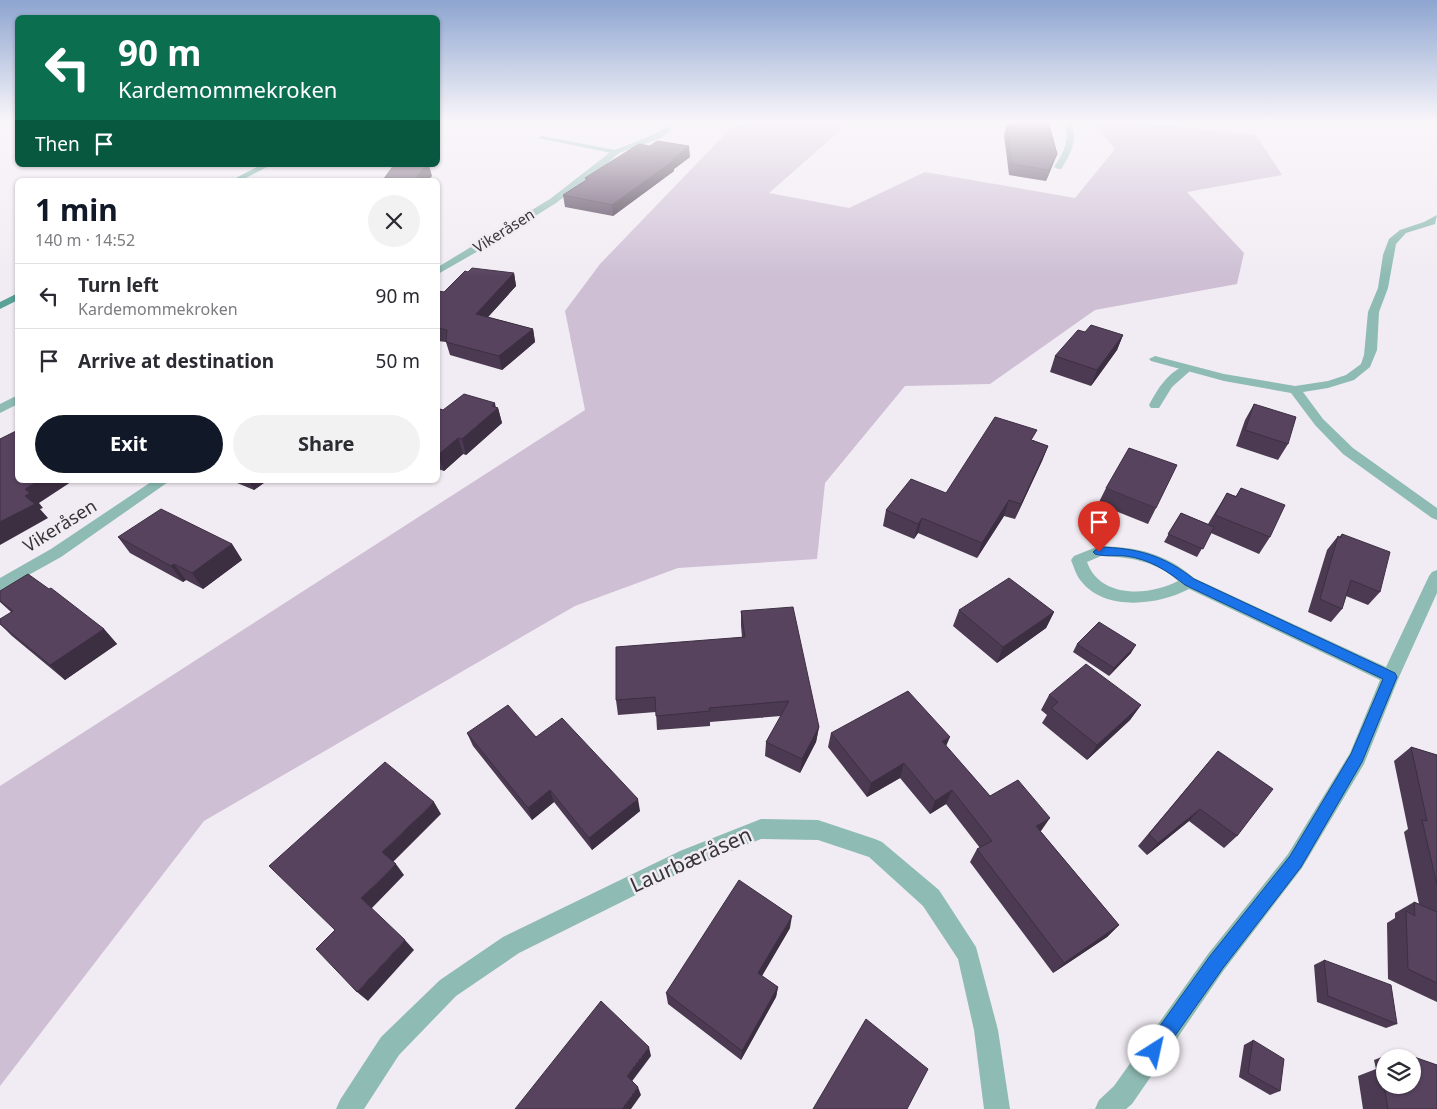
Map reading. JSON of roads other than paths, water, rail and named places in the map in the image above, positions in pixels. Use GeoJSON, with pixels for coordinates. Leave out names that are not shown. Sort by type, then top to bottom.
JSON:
{"type":"FeatureCollection","features":[{"type":"Feature","properties":{"kind":"main road"},"geometry":{"type":"LineString","coordinates":[[0,306],[15,298]]}},
{"type":"Feature","properties":{"kind":"street","name":"Vikeråsen"},"geometry":{"type":"LineString","coordinates":[[440,270],[502,234],[591,173]]}},
{"type":"Feature","properties":{"kind":"street"},"geometry":{"type":"LineString","coordinates":[[1155,359],[1186,369],[1254,385],[1295,390],[1346,379],[1360,372],[1370,356],[1373,314],[1383,289],[1389,249],[1395,237],[1408,230],[1431,224],[1437,218]]}},
{"type":"Feature","properties":{"kind":"street"},"geometry":{"type":"LineString","coordinates":[[1155,405],[1172,378],[1186,369]]}},
{"type":"Feature","properties":{"kind":"street"},"geometry":{"type":"LineString","coordinates":[[1295,390],[1319,422],[1348,451],[1437,515]]}},
{"type":"Feature","properties":{"kind":"street"},"geometry":{"type":"LineString","coordinates":[[0,409],[15,401]]}},
{"type":"Feature","properties":{"kind":"street","name":"Vikeråsen"},"geometry":{"type":"LineString","coordinates":[[0,584],[56,553],[160,483]]}},
{"type":"Feature","properties":{"kind":"street"},"geometry":{"type":"LineString","coordinates":[[1189,582],[1172,591],[1150,597],[1124,596],[1102,590],[1087,578],[1079,560],[1099,552],[1126,552],[1151,558],[1174,569],[1189,582],[1390,677]]}},
{"type":"Feature","properties":{"kind":"street"},"geometry":{"type":"LineString","coordinates":[[1108,1109],[1123,1095],[1216,962],[1295,861],[1357,758],[1390,677],[1437,576]]}},
{"type":"Feature","properties":{"kind":"street","name":"Laurbæråsen"},"geometry":{"type":"LineString","coordinates":[[349,1109],[390,1046],[448,988],[512,946],[686,858],[761,829],[818,830],[874,849],[931,898],[968,955],[986,1030],[997,1109]]}}]}
